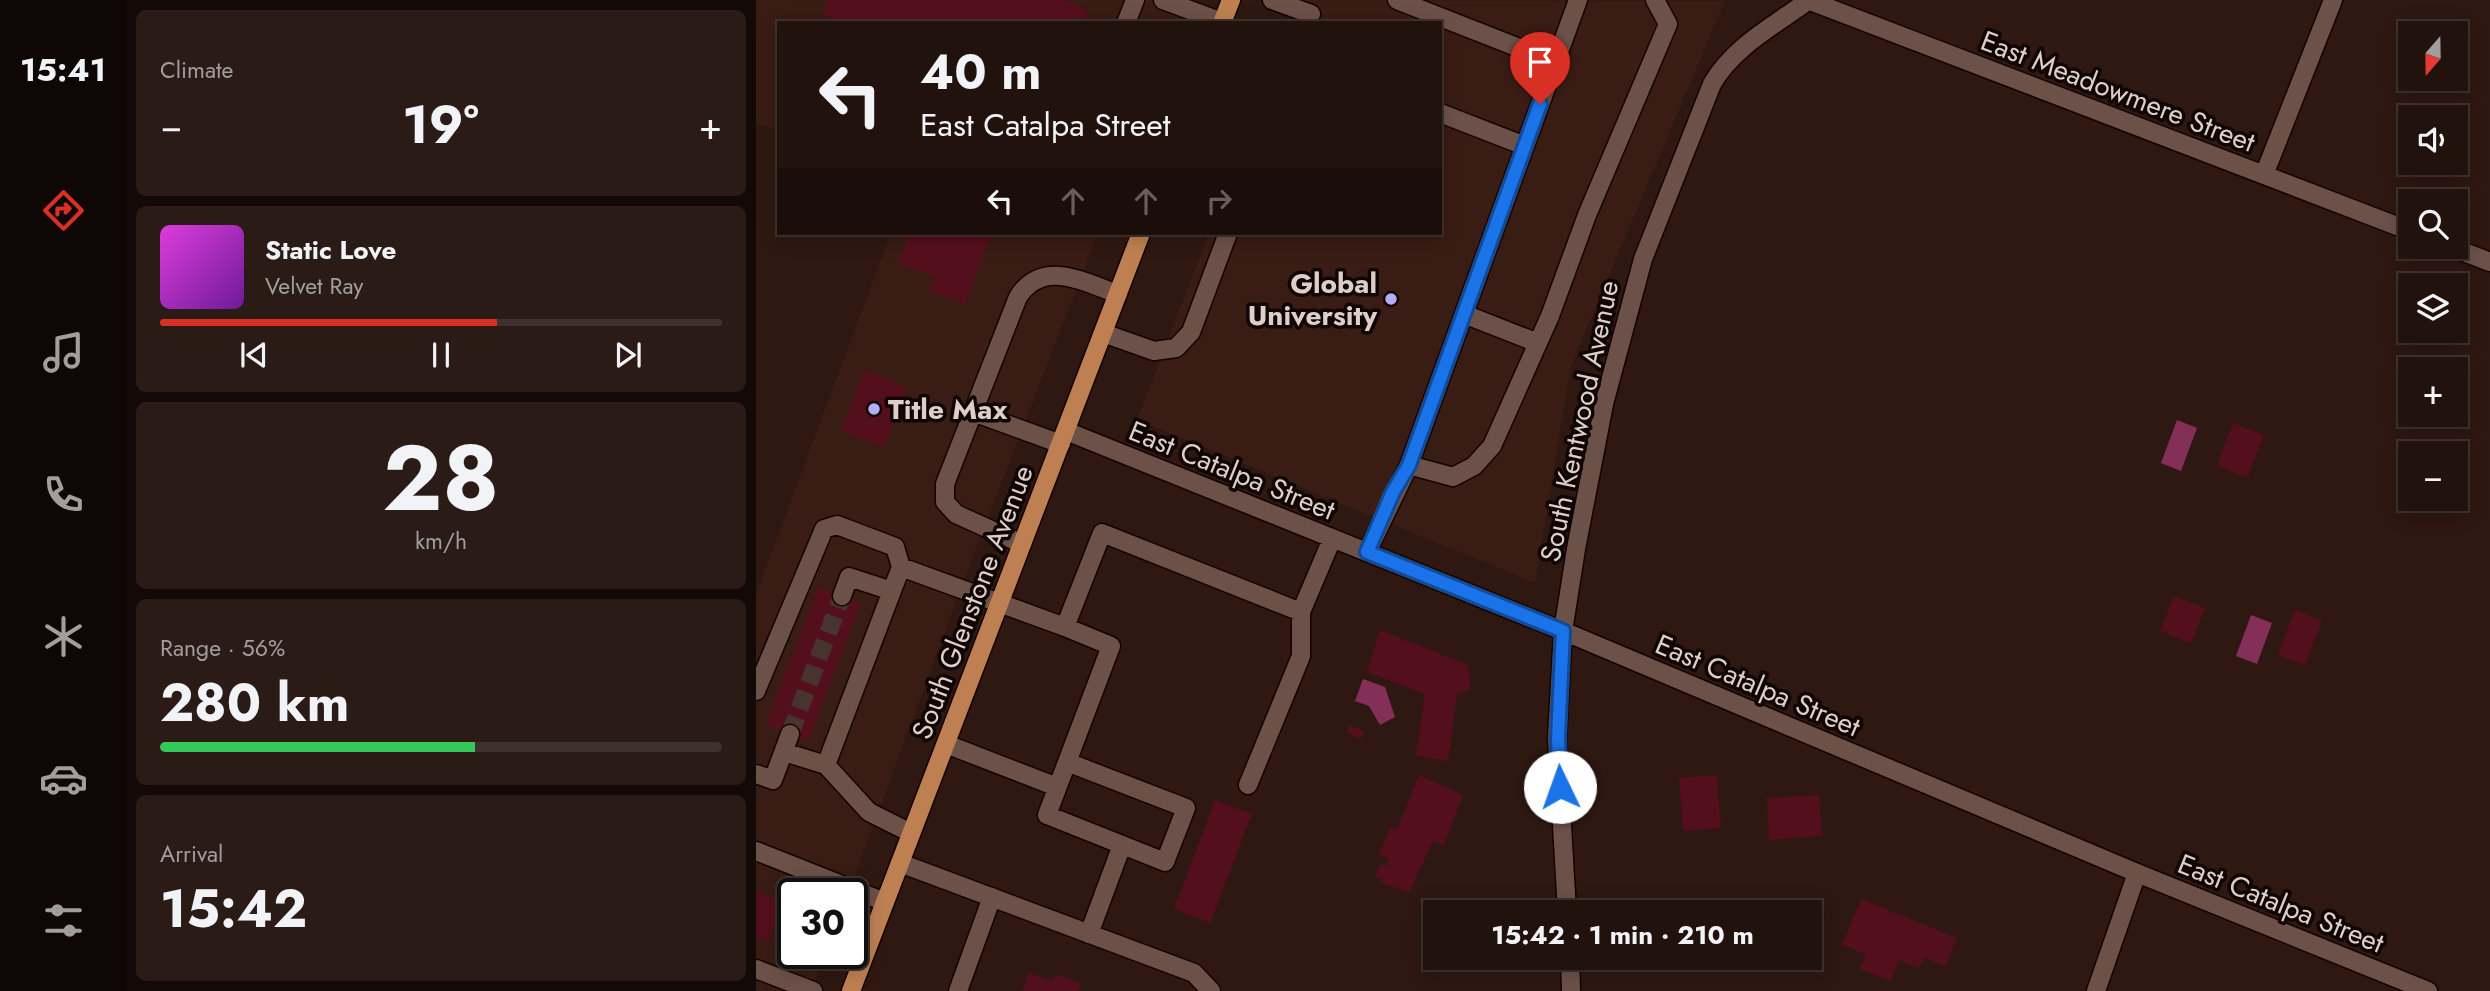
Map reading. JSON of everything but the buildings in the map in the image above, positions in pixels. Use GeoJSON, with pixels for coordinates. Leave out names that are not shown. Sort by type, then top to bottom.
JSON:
{"type":"FeatureCollection","features":[{"type":"Feature","properties":{"kind":"main road"},"geometry":{"type":"LineString","coordinates":[[1222,21],[1231,0]]}},
{"type":"Feature","properties":{"kind":"main road","name":"South Glenstone Avenue"},"geometry":{"type":"LineString","coordinates":[[851,991],[1141,235]]}},
{"type":"Feature","properties":{"kind":"street"},"geometry":{"type":"LineString","coordinates":[[1127,21],[1135,0]]}},
{"type":"Feature","properties":{"kind":"street"},"geometry":{"type":"LineString","coordinates":[[1163,0],[1219,21]]}},
{"type":"Feature","properties":{"kind":"street"},"geometry":{"type":"LineString","coordinates":[[1272,0],[1312,12]]}},
{"type":"Feature","properties":{"kind":"street"},"geometry":{"type":"LineString","coordinates":[[1397,0],[1555,62]]}},
{"type":"Feature","properties":{"kind":"street"},"geometry":{"type":"LineString","coordinates":[[1367,552],[1393,492],[1409,465],[1578,0]]}},
{"type":"Feature","properties":{"kind":"street"},"geometry":{"type":"LineString","coordinates":[[1409,465],[1453,477],[1474,466],[1492,446],[1538,343],[1587,215],[1668,24],[1656,0]]}},
{"type":"Feature","properties":{"kind":"street","name":"East Meadowmere Street"},"geometry":{"type":"LineString","coordinates":[[1809,0],[2398,226]]}},
{"type":"Feature","properties":{"kind":"street","name":"South Kentwood Avenue"},"geometry":{"type":"LineString","coordinates":[[1566,900],[1558,738],[1563,631],[1604,404],[1643,260],[1672,181],[1721,68],[1751,41],[1809,0]]}},
{"type":"Feature","properties":{"kind":"street"},"geometry":{"type":"LineString","coordinates":[[2263,175],[2333,0]]}},
{"type":"Feature","properties":{"kind":"street"},"geometry":{"type":"LineString","coordinates":[[1442,114],[1525,146]]}},
{"type":"Feature","properties":{"kind":"street"},"geometry":{"type":"LineString","coordinates":[[1103,333],[1154,351],[1176,348],[1191,332],[1227,235]]}},
{"type":"Feature","properties":{"kind":"street"},"geometry":{"type":"LineString","coordinates":[[2468,254],[2490,262]]}},
{"type":"Feature","properties":{"kind":"street"},"geometry":{"type":"LineString","coordinates":[[1022,544],[970,523],[956,514],[945,502],[945,484],[1018,297],[1027,282],[1043,276],[1066,276],[1118,294]]}},
{"type":"Feature","properties":{"kind":"street"},"geometry":{"type":"LineString","coordinates":[[1464,314],[1538,343]]}},
{"type":"Feature","properties":{"kind":"street","name":"East Catalpa Street"},"geometry":{"type":"LineString","coordinates":[[973,412],[1063,437],[1367,552],[1563,631],[2137,873],[2428,991]]}},
{"type":"Feature","properties":{"kind":"street"},"geometry":{"type":"LineString","coordinates":[[756,691],[824,529],[836,525],[895,547],[901,568],[826,765]]}},
{"type":"Feature","properties":{"kind":"street"},"geometry":{"type":"LineString","coordinates":[[1065,627],[1102,533],[1301,612]]}},
{"type":"Feature","properties":{"kind":"street"},"geometry":{"type":"LineString","coordinates":[[1248,785],[1301,656],[1301,612],[1332,539]]}},
{"type":"Feature","properties":{"kind":"street"},"geometry":{"type":"LineString","coordinates":[[901,568],[1111,646],[1046,816],[1165,862],[1186,808],[1067,762]]}},
{"type":"Feature","properties":{"kind":"street"},"geometry":{"type":"LineString","coordinates":[[842,596],[849,576],[892,591]]}},
{"type":"Feature","properties":{"kind":"street"},"geometry":{"type":"LineString","coordinates":[[756,774],[773,780],[790,734]]}},
{"type":"Feature","properties":{"kind":"street"},"geometry":{"type":"LineString","coordinates":[[946,744],[1057,787]]}},
{"type":"Feature","properties":{"kind":"street"},"geometry":{"type":"LineString","coordinates":[[784,752],[826,765],[869,812],[911,833]]}},
{"type":"Feature","properties":{"kind":"street"},"geometry":{"type":"LineString","coordinates":[[1089,934],[1122,845]]}},
{"type":"Feature","properties":{"kind":"street"},"geometry":{"type":"LineString","coordinates":[[756,850],[885,902]]}},
{"type":"Feature","properties":{"kind":"street"},"geometry":{"type":"LineString","coordinates":[[900,863],[1194,973],[1211,991]]}},
{"type":"Feature","properties":{"kind":"street"},"geometry":{"type":"LineString","coordinates":[[2096,991],[2137,873]]}},
{"type":"Feature","properties":{"kind":"street"},"geometry":{"type":"LineString","coordinates":[[958,991],[992,897]]}},
{"type":"Feature","properties":{"kind":"street"},"geometry":{"type":"LineString","coordinates":[[756,969],[813,991]]}},
{"type":"Feature","properties":{"kind":"street"},"geometry":{"type":"LineString","coordinates":[[1570,970],[1571,991]]}},
{"type":"Feature","properties":{"kind":"shaded area"},"geometry":{"type":"Polygon","coordinates":[[[756,0],[1187,0],[1179,21],[777,21],[777,131],[756,123],[756,0]]]}},
{"type":"Feature","properties":{"kind":"shaded area","name":"Global University"},"geometry":{"type":"Polygon","coordinates":[[[1299,0],[1725,1],[1571,366],[1535,583],[1137,420],[1208,235],[1442,235],[1442,21],[1291,21],[1299,0]]]}},
{"type":"Feature","properties":{"kind":"shaded area"},"geometry":{"type":"Polygon","coordinates":[[[890,235],[1097,235],[972,559],[854,878],[777,878],[777,969],[819,969],[811,991],[756,991],[756,594],[890,235]]]}},
{"type":"Feature","properties":{"kind":"shaded area"},"geometry":{"type":"Polygon","coordinates":[[[2177,420],[2197,428],[2181,471],[2161,463],[2177,420]]]}},
{"type":"Feature","properties":{"kind":"shaded area"},"geometry":{"type":"Polygon","coordinates":[[[2251,615],[2272,623],[2257,664],[2236,656],[2251,615]]]}},
{"type":"Feature","properties":{"kind":"shaded area"},"geometry":{"type":"Polygon","coordinates":[[[1363,679],[1385,687],[1395,717],[1380,725],[1369,706],[1355,701],[1363,679]]]}},
{"type":"Feature","properties":{"kind":"tunnel"},"geometry":{"type":"LineString","coordinates":[[790,734],[842,596]]}},
{"type":"Feature","properties":{"kind":"place","name":"Global University"},"geometry":{"type":"Point","coordinates":[1391,299]}},
{"type":"Feature","properties":{"kind":"place","name":"Title Max"},"geometry":{"type":"Point","coordinates":[874,409]}},
{"type":"Feature","properties":{"kind":"route"},"geometry":{"type":"LineString","coordinates":[[1540,104],[1409,465],[1393,492],[1367,552],[1563,631],[1558,703],[1560,787]]}}]}
